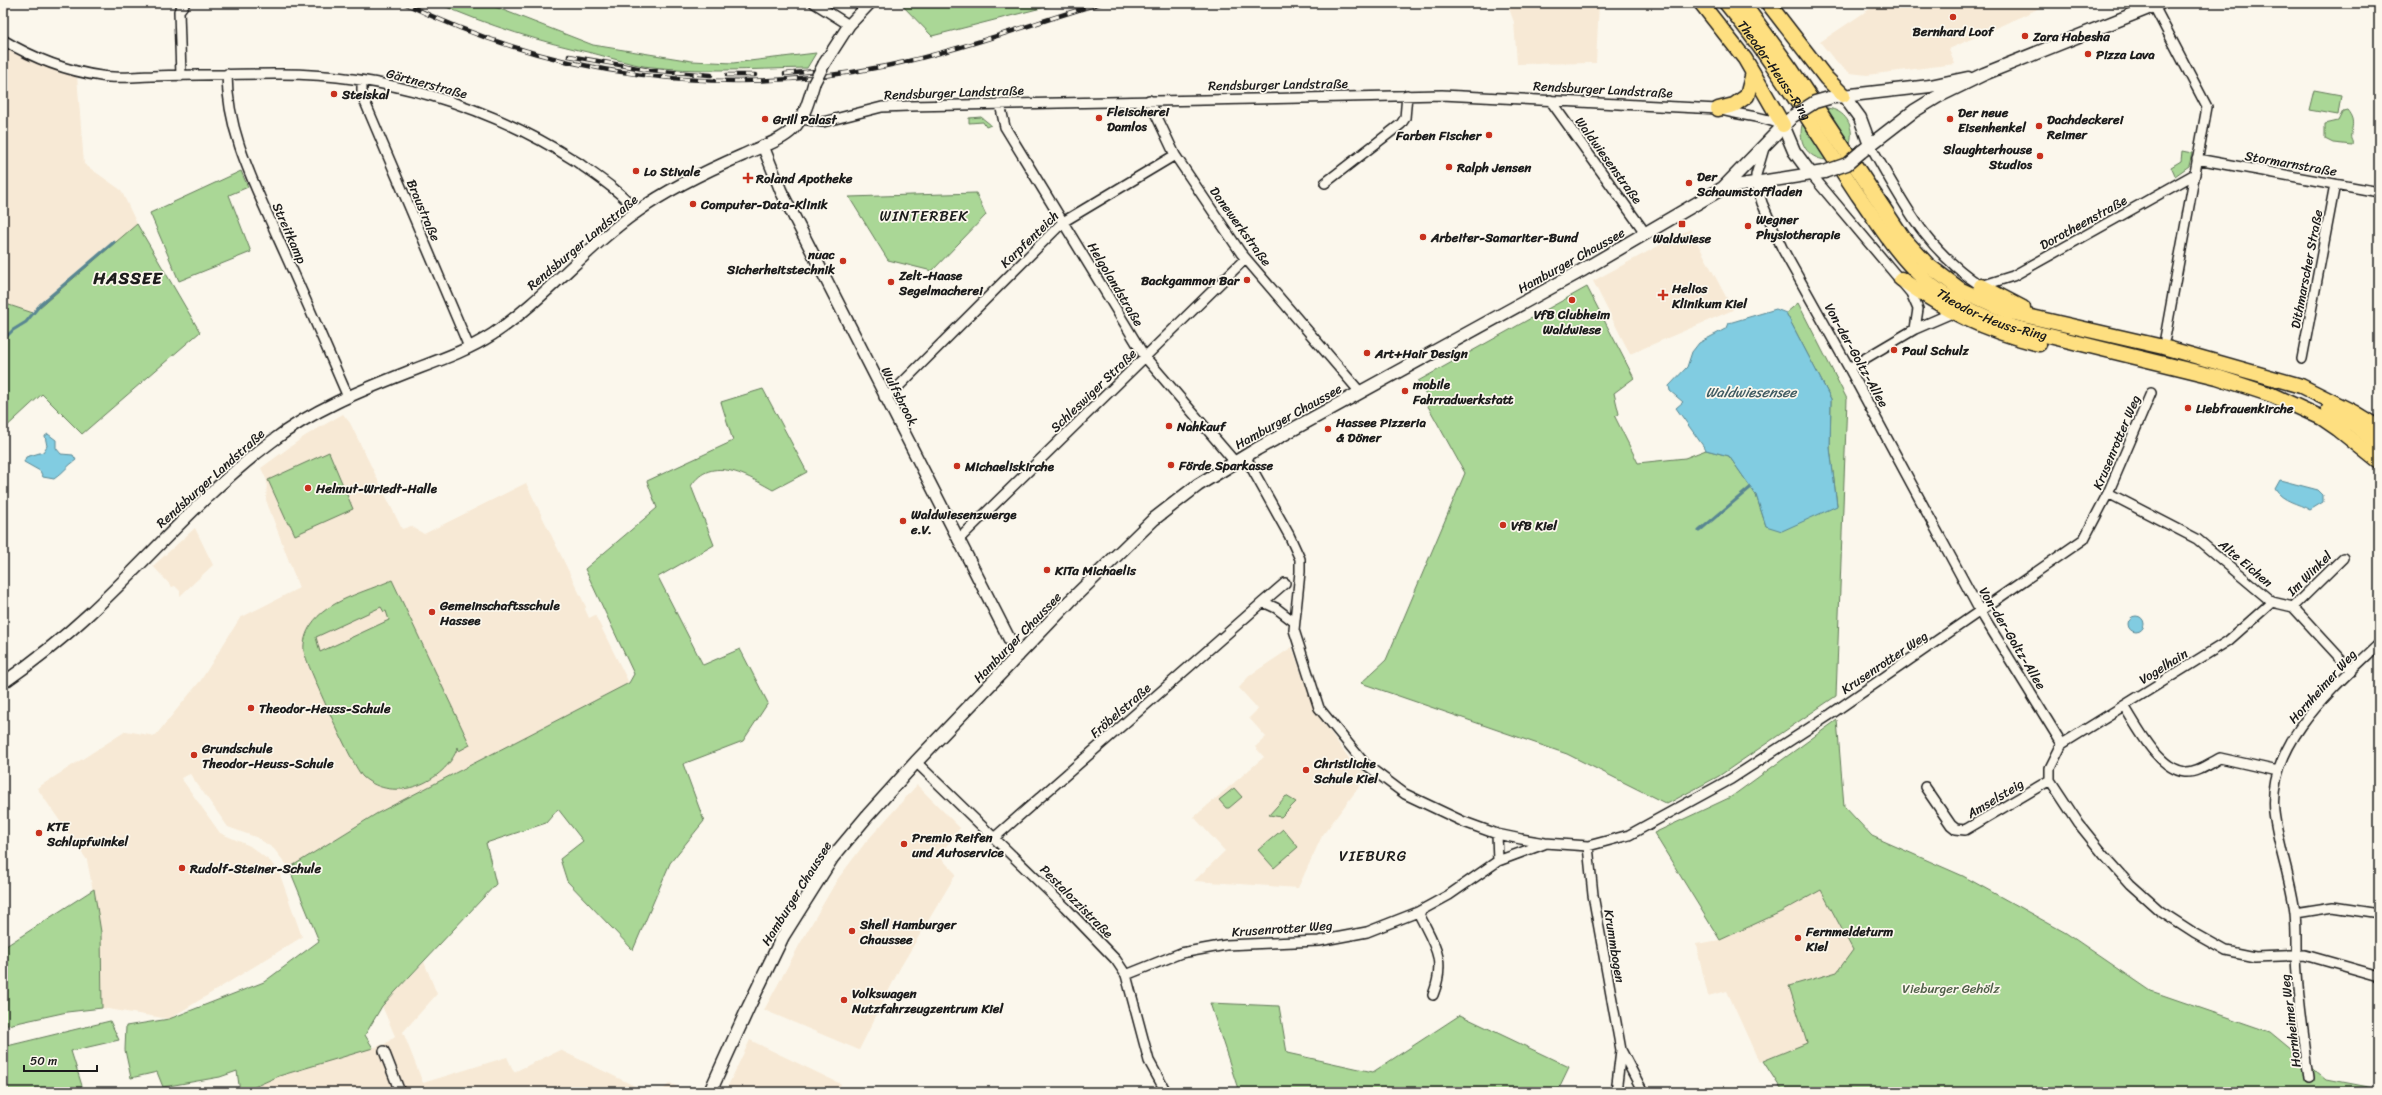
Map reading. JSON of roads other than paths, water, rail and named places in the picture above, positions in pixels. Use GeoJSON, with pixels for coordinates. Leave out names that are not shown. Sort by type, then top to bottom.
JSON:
{"type":"FeatureCollection","features":[{"type":"Feature","properties":{"kind":"highway"},"geometry":{"type":"LineString","coordinates":[[1702,3],[1730,37],[1788,121]]}},
{"type":"Feature","properties":{"kind":"highway","name":"Theodor-Heuss-Ring"},"geometry":{"type":"LineString","coordinates":[[1726,3],[1764,53],[1895,248],[1923,279],[1951,299],[1982,316],[2013,327],[2110,353],[2218,377],[2272,395],[2322,418],[2379,462]]}},
{"type":"Feature","properties":{"kind":"highway","name":"Theodor-Heuss-Ring"},"geometry":{"type":"LineString","coordinates":[[1743,3],[1772,40],[1878,202],[1916,253],[1943,278],[1975,297],[2010,312],[2163,347],[2301,386],[2353,412],[2379,428]]}},
{"type":"Feature","properties":{"kind":"highway"},"geometry":{"type":"LineString","coordinates":[[1768,3],[1826,78],[1843,96]]}},
{"type":"Feature","properties":{"kind":"highway"},"geometry":{"type":"LineString","coordinates":[[1718,109],[1734,105],[1747,96],[1753,72]]}},
{"type":"Feature","properties":{"kind":"highway"},"geometry":{"type":"LineString","coordinates":[[1901,279],[1952,313],[1998,333],[2043,345],[2110,353]]}},
{"type":"Feature","properties":{"kind":"highway"},"geometry":{"type":"LineString","coordinates":[[1981,286],[2011,303],[2064,325]]}},
{"type":"Feature","properties":{"kind":"highway"},"geometry":{"type":"LineString","coordinates":[[2270,376],[2345,418],[2379,445]]}},
{"type":"Feature","properties":{"kind":"main road","name":"Hamburger Chaussee"},"geometry":{"type":"LineString","coordinates":[[1723,188],[1824,172],[1847,164],[1865,148],[1914,111],[1937,97],[1984,74],[2123,18],[2133,8],[2153,4]]}},
{"type":"Feature","properties":{"kind":"main road","name":"Hamburger Chaussee"},"geometry":{"type":"LineString","coordinates":[[710,1092],[770,962],[812,890],[845,842],[916,762],[1018,656],[1154,519],[1198,485],[1234,462],[1646,234],[1723,188],[1764,148],[1788,121],[1815,102],[1843,96],[1930,86],[1984,74]]}},
{"type":"Feature","properties":{"kind":"main road"},"geometry":{"type":"LineString","coordinates":[[1843,96],[1860,118],[1865,148]]}},
{"type":"Feature","properties":{"kind":"main road"},"geometry":{"type":"LineString","coordinates":[[1788,121],[1794,151],[1811,174]]}},
{"type":"Feature","properties":{"kind":"street"},"geometry":{"type":"LineString","coordinates":[[180,76],[179,10],[185,3]]}},
{"type":"Feature","properties":{"kind":"street"},"geometry":{"type":"LineString","coordinates":[[814,3],[849,25]]}},
{"type":"Feature","properties":{"kind":"street"},"geometry":{"type":"LineString","coordinates":[[801,119],[814,83],[824,64],[849,25],[870,3]]}},
{"type":"Feature","properties":{"kind":"street"},"geometry":{"type":"LineString","coordinates":[[2153,4],[2207,107],[2165,338]]}},
{"type":"Feature","properties":{"kind":"street","name":"Gärtnerstraße"},"geometry":{"type":"LineString","coordinates":[[3,40],[61,67],[99,76],[180,76],[227,74],[319,76],[362,81],[438,97],[482,112],[522,130],[589,171],[628,200],[637,211]]}},
{"type":"Feature","properties":{"kind":"street","name":"Streitkamp"},"geometry":{"type":"LineString","coordinates":[[227,74],[230,110],[235,134],[260,197],[348,396]]}},
{"type":"Feature","properties":{"kind":"street","name":"Braustraße"},"geometry":{"type":"LineString","coordinates":[[362,81],[362,95],[469,347]]}},
{"type":"Feature","properties":{"kind":"street"},"geometry":{"type":"LineString","coordinates":[[1325,183],[1401,124],[1405,118],[1407,95]]}},
{"type":"Feature","properties":{"kind":"street","name":"Rendsburger Landstraße"},"geometry":{"type":"LineString","coordinates":[[3,683],[43,654],[89,614],[175,526],[252,457],[292,426],[348,396],[469,347],[493,334],[526,308],[637,211],[702,173],[763,146],[792,130],[801,119],[823,122],[882,107],[1407,95],[1550,100],[1718,109],[1750,117],[1788,121]]}},
{"type":"Feature","properties":{"kind":"street","name":"Danewerkstraße"},"geometry":{"type":"LineString","coordinates":[[1149,100],[1175,154],[1246,259],[1360,392]]}},
{"type":"Feature","properties":{"kind":"street","name":"Waldwiesenstraße"},"geometry":{"type":"LineString","coordinates":[[1550,100],[1646,234]]}},
{"type":"Feature","properties":{"kind":"street","name":"Helgolandstraße"},"geometry":{"type":"LineString","coordinates":[[1000,104],[1005,127],[1145,357],[1234,462]]}},
{"type":"Feature","properties":{"kind":"street","name":"Wulfsbrook"},"geometry":{"type":"LineString","coordinates":[[763,146],[781,191],[884,397],[1018,656]]}},
{"type":"Feature","properties":{"kind":"street","name":"Von-der-Goltz-Allee"},"geometry":{"type":"LineString","coordinates":[[1764,148],[1756,175],[1756,182],[1762,203],[1782,248],[1849,368],[1980,611],[2062,744]]}},
{"type":"Feature","properties":{"kind":"street","name":"Theodor-Heuss-Ring"},"geometry":{"type":"LineString","coordinates":[[1865,148],[1918,227],[1943,257],[1981,286]]}},
{"type":"Feature","properties":{"kind":"street","name":"Karpfenteich"},"geometry":{"type":"LineString","coordinates":[[884,397],[893,392],[1063,222],[1175,154]]}},
{"type":"Feature","properties":{"kind":"street","name":"Stormarnstraße"},"geometry":{"type":"LineString","coordinates":[[2197,159],[2379,192]]}},
{"type":"Feature","properties":{"kind":"street"},"geometry":{"type":"LineString","coordinates":[[1811,174],[1867,242],[1901,279],[1918,304],[1919,315],[1915,329]]}},
{"type":"Feature","properties":{"kind":"street","name":"Dorotheenstraße"},"geometry":{"type":"LineString","coordinates":[[1981,286],[2012,276],[2194,174]]}},
{"type":"Feature","properties":{"kind":"street","name":"Dithmarscher Straße"},"geometry":{"type":"LineString","coordinates":[[2302,359],[2335,184]]}},
{"type":"Feature","properties":{"kind":"street","name":"Schleswiger Straße"},"geometry":{"type":"LineString","coordinates":[[958,540],[1246,259]]}},
{"type":"Feature","properties":{"kind":"street"},"geometry":{"type":"LineString","coordinates":[[1849,368],[1915,329],[1952,313]]}},
{"type":"Feature","properties":{"kind":"street","name":"Krusenrotter Weg"},"geometry":{"type":"LineString","coordinates":[[1245,456],[1290,535],[1300,559],[1300,572],[1293,621],[1296,642],[1319,708],[1364,764],[1412,797],[1444,814],[1497,834],[1545,843],[1588,846],[1629,836],[1732,779],[2084,539],[2108,493],[2151,393]]}},
{"type":"Feature","properties":{"kind":"street","name":"Alte Eichen"},"geometry":{"type":"LineString","coordinates":[[2108,493],[2197,539],[2272,602],[2293,607]]}},
{"type":"Feature","properties":{"kind":"street","name":"Im Winkel"},"geometry":{"type":"LineString","coordinates":[[2293,607],[2343,558]]}},
{"type":"Feature","properties":{"kind":"street","name":"Fröbelstraße"},"geometry":{"type":"LineString","coordinates":[[994,838],[1285,583]]}},
{"type":"Feature","properties":{"kind":"street"},"geometry":{"type":"LineString","coordinates":[[1263,602],[1276,608],[1293,621]]}},
{"type":"Feature","properties":{"kind":"street","name":"Vogelhain"},"geometry":{"type":"LineString","coordinates":[[2062,744],[2228,641],[2272,602]]}},
{"type":"Feature","properties":{"kind":"street"},"geometry":{"type":"LineString","coordinates":[[2293,607],[2352,671]]}},
{"type":"Feature","properties":{"kind":"street","name":"Hornheimer Weg"},"geometry":{"type":"LineString","coordinates":[[2309,1078],[2296,974],[2295,913],[2274,812],[2274,791],[2278,771],[2293,738],[2313,712],[2379,644]]}},
{"type":"Feature","properties":{"kind":"street"},"geometry":{"type":"LineString","coordinates":[[2124,706],[2150,748],[2164,762],[2185,772],[2197,770],[2220,758],[2278,771]]}},
{"type":"Feature","properties":{"kind":"street"},"geometry":{"type":"LineString","coordinates":[[2062,744],[2050,768],[2050,780],[2079,824],[2104,855],[2130,884],[2160,911],[2226,951],[2255,957],[2305,955],[2379,976]]}},
{"type":"Feature","properties":{"kind":"street","name":"Pestalozzistraße"},"geometry":{"type":"LineString","coordinates":[[916,762],[1070,912],[1116,960],[1126,975],[1149,1060],[1166,1092]]}},
{"type":"Feature","properties":{"kind":"street","name":"Amselsteig"},"geometry":{"type":"LineString","coordinates":[[1925,787],[1951,825],[1956,829],[1965,830],[2050,780]]}},
{"type":"Feature","properties":{"kind":"street"},"geometry":{"type":"LineString","coordinates":[[1497,834],[1498,861]]}},
{"type":"Feature","properties":{"kind":"street","name":"Krusenrotter Weg"},"geometry":{"type":"LineString","coordinates":[[1126,975],[1181,954],[1226,945],[1319,941],[1367,932],[1418,912],[1449,895],[1498,861],[1545,843]]}},
{"type":"Feature","properties":{"kind":"street","name":"Krummbogen"},"geometry":{"type":"LineString","coordinates":[[1588,846],[1596,910],[1621,1050],[1616,1092]]}},
{"type":"Feature","properties":{"kind":"street"},"geometry":{"type":"LineString","coordinates":[[2295,913],[2334,907],[2379,914]]}},
{"type":"Feature","properties":{"kind":"street"},"geometry":{"type":"LineString","coordinates":[[1418,912],[1440,959],[1438,980],[1432,995]]}},
{"type":"Feature","properties":{"kind":"street","name":"Krummbogen"},"geometry":{"type":"LineString","coordinates":[[1621,1050],[1643,1092]]}},
{"type":"Feature","properties":{"kind":"street"},"geometry":{"type":"LineString","coordinates":[[384,1051],[400,1092]]}},
{"type":"Feature","properties":{"kind":"water","name":"Waldwiesensee"},"geometry":{"type":"Polygon","coordinates":[[[1776,309],[1786,313],[1831,399],[1830,448],[1837,506],[1782,531],[1766,526],[1756,495],[1729,456],[1706,450],[1676,408],[1683,402],[1670,391],[1669,386],[1687,367],[1692,352],[1699,343],[1727,328],[1729,323],[1776,309]]]}},
{"type":"Feature","properties":{"kind":"water"},"geometry":{"type":"Polygon","coordinates":[[[48,434],[56,440],[56,448],[61,454],[73,455],[76,460],[54,479],[43,477],[40,471],[24,462],[26,457],[43,452],[47,446],[45,436],[48,434]]]}},
{"type":"Feature","properties":{"kind":"water"},"geometry":{"type":"Polygon","coordinates":[[[2280,480],[2318,490],[2323,495],[2323,502],[2310,510],[2286,500],[2275,489],[2280,480]]]}},
{"type":"Feature","properties":{"kind":"water"},"geometry":{"type":"Polygon","coordinates":[[[2133,616],[2139,616],[2144,621],[2142,630],[2139,632],[2133,632],[2128,627],[2128,621],[2133,616]]]}},
{"type":"Feature","properties":{"kind":"waterway"},"geometry":{"type":"LineString","coordinates":[[3,340],[13,330],[26,322],[40,305],[114,242]]}},
{"type":"Feature","properties":{"kind":"waterway"},"geometry":{"type":"LineString","coordinates":[[1699,531],[1750,488]]}},
{"type":"Feature","properties":{"kind":"railway"},"geometry":{"type":"LineString","coordinates":[[404,3],[461,28],[520,49],[579,64],[640,75],[701,80],[763,80],[824,76],[886,66],[940,53],[1101,3]]}},
{"type":"Feature","properties":{"kind":"railway"},"geometry":{"type":"LineString","coordinates":[[569,56],[649,70],[711,75]]}},
{"type":"Feature","properties":{"kind":"railway"},"geometry":{"type":"LineString","coordinates":[[785,74],[815,71]]}},
{"type":"Feature","properties":{"kind":"railway"},"geometry":{"type":"LineString","coordinates":[[727,75],[755,75]]}},
{"type":"Feature","properties":{"kind":"place","name":"Bernhard Loof"},"geometry":{"type":"Point","coordinates":[1953,17]}},
{"type":"Feature","properties":{"kind":"place","name":"Zara Habesha"},"geometry":{"type":"Point","coordinates":[2025,36]}},
{"type":"Feature","properties":{"kind":"place","name":"Pizza Lava"},"geometry":{"type":"Point","coordinates":[2088,54]}},
{"type":"Feature","properties":{"kind":"place","name":"Steiskal"},"geometry":{"type":"Point","coordinates":[334,94]}},
{"type":"Feature","properties":{"kind":"place","name":"Fleischerei Damlos"},"geometry":{"type":"Point","coordinates":[1099,118]}},
{"type":"Feature","properties":{"kind":"place","name":"Grill Palast"},"geometry":{"type":"Point","coordinates":[765,119]}},
{"type":"Feature","properties":{"kind":"place","name":"Der neue Eisenhenkel"},"geometry":{"type":"Point","coordinates":[1950,119]}},
{"type":"Feature","properties":{"kind":"place","name":"Dachdeckerei Reimer"},"geometry":{"type":"Point","coordinates":[2039,126]}},
{"type":"Feature","properties":{"kind":"place","name":"Farben Fischer"},"geometry":{"type":"Point","coordinates":[1489,135]}},
{"type":"Feature","properties":{"kind":"place","name":"Slaughterhouse Studios"},"geometry":{"type":"Point","coordinates":[2040,156]}},
{"type":"Feature","properties":{"kind":"place","name":"Ralph Jensen"},"geometry":{"type":"Point","coordinates":[1449,167]}},
{"type":"Feature","properties":{"kind":"place","name":"Lo Stivale"},"geometry":{"type":"Point","coordinates":[636,171]}},
{"type":"Feature","properties":{"kind":"place","name":"Roland Apotheke"},"geometry":{"type":"Point","coordinates":[748,178]}},
{"type":"Feature","properties":{"kind":"place","name":"Der Schaumstoffladen"},"geometry":{"type":"Point","coordinates":[1689,183]}},
{"type":"Feature","properties":{"kind":"place","name":"Computer-Data-Klinik"},"geometry":{"type":"Point","coordinates":[693,204]}},
{"type":"Feature","properties":{"kind":"place","name":"Waldwiese"},"geometry":{"type":"Point","coordinates":[1682,224]}},
{"type":"Feature","properties":{"kind":"place","name":"Wegner Physiotherapie"},"geometry":{"type":"Point","coordinates":[1748,226]}},
{"type":"Feature","properties":{"kind":"place","name":"Arbeiter-Samariter-Bund"},"geometry":{"type":"Point","coordinates":[1423,237]}},
{"type":"Feature","properties":{"kind":"place","name":"nuac Sicherheitstechnik"},"geometry":{"type":"Point","coordinates":[843,261]}},
{"type":"Feature","properties":{"kind":"place","name":"Backgammon Bar"},"geometry":{"type":"Point","coordinates":[1247,280]}},
{"type":"Feature","properties":{"kind":"place","name":"Zelt-Haase Segelmacherei"},"geometry":{"type":"Point","coordinates":[891,282]}},
{"type":"Feature","properties":{"kind":"place","name":"Helios Klinikum Kiel"},"geometry":{"type":"Point","coordinates":[1663,295]}},
{"type":"Feature","properties":{"kind":"place","name":"VfB Clubheim Waldwiese"},"geometry":{"type":"Point","coordinates":[1572,300]}},
{"type":"Feature","properties":{"kind":"place","name":"Paul Schulz"},"geometry":{"type":"Point","coordinates":[1894,350]}},
{"type":"Feature","properties":{"kind":"place","name":"Art+Hair Design"},"geometry":{"type":"Point","coordinates":[1367,353]}},
{"type":"Feature","properties":{"kind":"place","name":"mobile Fahrradwerkstatt"},"geometry":{"type":"Point","coordinates":[1405,391]}},
{"type":"Feature","properties":{"kind":"place","name":"Liebfrauenkirche"},"geometry":{"type":"Point","coordinates":[2188,408]}},
{"type":"Feature","properties":{"kind":"place","name":"Nahkauf"},"geometry":{"type":"Point","coordinates":[1169,426]}},
{"type":"Feature","properties":{"kind":"place","name":"Hassee Pizzeria & Döner"},"geometry":{"type":"Point","coordinates":[1328,429]}},
{"type":"Feature","properties":{"kind":"place","name":"Förde Sparkasse"},"geometry":{"type":"Point","coordinates":[1171,465]}},
{"type":"Feature","properties":{"kind":"place","name":"Michaeliskirche"},"geometry":{"type":"Point","coordinates":[957,466]}},
{"type":"Feature","properties":{"kind":"place","name":"Helmut-Wriedt-Halle"},"geometry":{"type":"Point","coordinates":[308,488]}},
{"type":"Feature","properties":{"kind":"place","name":"Waldwiesenzwerge e.V."},"geometry":{"type":"Point","coordinates":[903,521]}},
{"type":"Feature","properties":{"kind":"place","name":"VfB Kiel"},"geometry":{"type":"Point","coordinates":[1503,525]}},
{"type":"Feature","properties":{"kind":"place","name":"KiTa Michaelis"},"geometry":{"type":"Point","coordinates":[1047,570]}},
{"type":"Feature","properties":{"kind":"place","name":"Gemeinschaftsschule Hassee"},"geometry":{"type":"Point","coordinates":[432,612]}},
{"type":"Feature","properties":{"kind":"place","name":"Theodor-Heuss-Schule"},"geometry":{"type":"Point","coordinates":[251,708]}},
{"type":"Feature","properties":{"kind":"place","name":"Grundschule Theodor-Heuss-Schule"},"geometry":{"type":"Point","coordinates":[194,755]}},
{"type":"Feature","properties":{"kind":"place","name":"Christliche Schule Kiel"},"geometry":{"type":"Point","coordinates":[1306,770]}},
{"type":"Feature","properties":{"kind":"place","name":"KTE Schlupfwinkel"},"geometry":{"type":"Point","coordinates":[39,833]}},
{"type":"Feature","properties":{"kind":"place","name":"Premio Reifen und Autoservice"},"geometry":{"type":"Point","coordinates":[904,844]}},
{"type":"Feature","properties":{"kind":"place","name":"Rudolf-Steiner-Schule"},"geometry":{"type":"Point","coordinates":[182,868]}},
{"type":"Feature","properties":{"kind":"place","name":"Shell Hamburger Chaussee"},"geometry":{"type":"Point","coordinates":[852,931]}},
{"type":"Feature","properties":{"kind":"place","name":"Fernmeldeturm Kiel"},"geometry":{"type":"Point","coordinates":[1798,938]}},
{"type":"Feature","properties":{"kind":"place","name":"Volkswagen Nutzfahrzeugzentrum Kiel"},"geometry":{"type":"Point","coordinates":[844,1000]}},
{"type":"Feature","properties":{"kind":"district","name":"WINTERBEK"},"geometry":{"type":"Point","coordinates":[924,216]}},
{"type":"Feature","properties":{"kind":"district","name":"HASSEE"},"geometry":{"type":"Point","coordinates":[128,278]}},
{"type":"Feature","properties":{"kind":"district","name":"VIEBURG"},"geometry":{"type":"Point","coordinates":[1373,856]}},
{"type":"Feature","properties":{"kind":"park label","name":"Vieburger Gehölz"},"geometry":{"type":"Point","coordinates":[1951,988]}}]}
